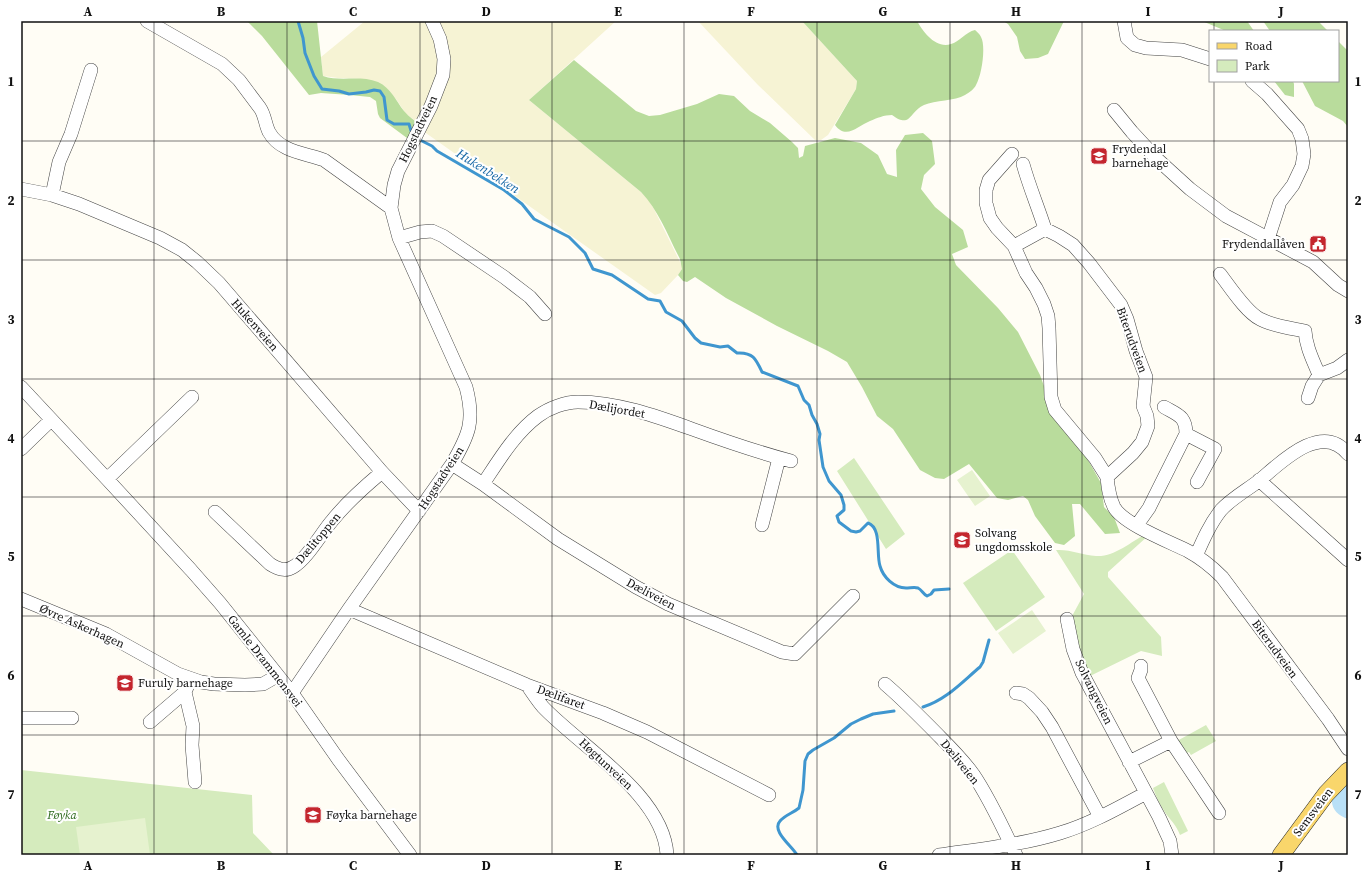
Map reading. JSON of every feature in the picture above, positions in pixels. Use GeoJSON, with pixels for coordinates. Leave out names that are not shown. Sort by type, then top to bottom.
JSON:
{"type":"FeatureCollection","features":[{"type":"Feature","properties":{"kind":"main road","name":"Semsveien"},"geometry":{"type":"LineString","coordinates":[[1281,855],[1326,794],[1348,771]]}},
{"type":"Feature","properties":{"kind":"street"},"geometry":{"type":"LineString","coordinates":[[147,21],[212,58],[232,72],[264,114],[267,127],[274,139],[283,146],[324,160],[391,208]]}},
{"type":"Feature","properties":{"kind":"street","name":"Hogstadveien"},"geometry":{"type":"LineString","coordinates":[[292,693],[349,609],[452,464],[465,442],[471,416],[470,403],[466,387],[399,238],[391,208],[394,185],[398,171],[431,106],[443,75],[444,59],[440,39],[432,21]]}},
{"type":"Feature","properties":{"kind":"street"},"geometry":{"type":"LineString","coordinates":[[1124,21],[1127,38],[1135,45],[1146,48],[1182,50],[1209,59]]}},
{"type":"Feature","properties":{"kind":"street"},"geometry":{"type":"LineString","coordinates":[[52,195],[59,162],[72,134],[91,70]]}},
{"type":"Feature","properties":{"kind":"street"},"geometry":{"type":"LineString","coordinates":[[1253,82],[1298,129],[1302,139],[1304,154],[1302,166],[1294,185],[1280,202],[1268,239]]}},
{"type":"Feature","properties":{"kind":"street"},"geometry":{"type":"LineString","coordinates":[[1114,110],[1157,159],[1190,189],[1226,216],[1313,262],[1338,285],[1348,291]]}},
{"type":"Feature","properties":{"kind":"street","name":"Biterudveien"},"geometry":{"type":"LineString","coordinates":[[1012,154],[989,180],[986,190],[986,204],[990,218],[1014,246],[1026,273],[1036,288],[1046,308],[1049,328],[1051,397],[1055,410],[1095,458],[1107,477],[1108,491],[1114,508],[1124,517],[1145,531],[1196,556],[1214,569],[1232,589],[1348,748]]}},
{"type":"Feature","properties":{"kind":"street"},"geometry":{"type":"LineString","coordinates":[[1014,246],[1045,229],[1023,164]]}},
{"type":"Feature","properties":{"kind":"street","name":"Hukenveien"},"geometry":{"type":"LineString","coordinates":[[21,189],[52,195],[79,204],[145,231],[182,250],[198,262],[219,283],[382,472],[419,511]]}},
{"type":"Feature","properties":{"kind":"street","name":"Biterudveien"},"geometry":{"type":"LineString","coordinates":[[1045,229],[1073,245],[1121,305],[1146,377],[1143,406],[1147,416],[1148,426],[1142,442],[1133,453],[1107,477]]}},
{"type":"Feature","properties":{"kind":"street"},"geometry":{"type":"LineString","coordinates":[[399,238],[420,232],[432,231],[443,236],[504,277],[530,297],[545,314]]}},
{"type":"Feature","properties":{"kind":"street"},"geometry":{"type":"LineString","coordinates":[[1220,274],[1250,312],[1259,319],[1282,327],[1305,331],[1311,356],[1319,375]]}},
{"type":"Feature","properties":{"kind":"street"},"geometry":{"type":"LineString","coordinates":[[1308,398],[1312,386],[1319,375],[1337,368],[1348,360]]}},
{"type":"Feature","properties":{"kind":"street","name":"Gamle Drammensvei"},"geometry":{"type":"LineString","coordinates":[[21,387],[108,479],[220,603],[276,676],[292,693],[338,759],[410,855]]}},
{"type":"Feature","properties":{"kind":"street"},"geometry":{"type":"LineString","coordinates":[[108,479],[192,397]]}},
{"type":"Feature","properties":{"kind":"street","name":"Dælijordet"},"geometry":{"type":"LineString","coordinates":[[483,484],[517,436],[539,415],[558,406],[577,402],[628,408],[719,439],[785,459],[762,525]]}},
{"type":"Feature","properties":{"kind":"street"},"geometry":{"type":"LineString","coordinates":[[1137,525],[1149,508],[1186,434],[1186,425],[1183,417],[1164,407]]}},
{"type":"Feature","properties":{"kind":"street"},"geometry":{"type":"LineString","coordinates":[[21,449],[51,420]]}},
{"type":"Feature","properties":{"kind":"street"},"geometry":{"type":"LineString","coordinates":[[1186,434],[1214,448],[1197,482]]}},
{"type":"Feature","properties":{"kind":"street"},"geometry":{"type":"LineString","coordinates":[[1196,556],[1209,527],[1222,510],[1284,458],[1320,441],[1340,445],[1348,454]]}},
{"type":"Feature","properties":{"kind":"street","name":"Dæliveien"},"geometry":{"type":"LineString","coordinates":[[452,464],[483,484],[558,539],[636,587],[668,604],[782,652],[795,654],[853,596]]}},
{"type":"Feature","properties":{"kind":"street","name":"Dælitoppen"},"geometry":{"type":"LineString","coordinates":[[214,512],[270,564],[280,569],[288,570],[298,564],[338,513],[358,492],[382,472]]}},
{"type":"Feature","properties":{"kind":"street"},"geometry":{"type":"LineString","coordinates":[[1259,480],[1348,560]]}},
{"type":"Feature","properties":{"kind":"street","name":"Øvre Askerhagen"},"geometry":{"type":"LineString","coordinates":[[21,599],[106,634],[190,680],[214,684],[244,685],[263,684],[276,676]]}},
{"type":"Feature","properties":{"kind":"street","name":"Dælifaret"},"geometry":{"type":"LineString","coordinates":[[349,609],[527,685],[603,713],[647,732],[769,795]]}},
{"type":"Feature","properties":{"kind":"street","name":"Solvangveien"},"geometry":{"type":"LineString","coordinates":[[1067,619],[1073,649],[1082,673],[1166,831],[1170,841],[1172,855]]}},
{"type":"Feature","properties":{"kind":"street"},"geometry":{"type":"LineString","coordinates":[[1141,666],[1138,678],[1171,740],[1219,813]]}},
{"type":"Feature","properties":{"kind":"street"},"geometry":{"type":"LineString","coordinates":[[150,722],[185,692],[190,680]]}},
{"type":"Feature","properties":{"kind":"street","name":"Dæliveien"},"geometry":{"type":"LineString","coordinates":[[885,684],[956,753],[973,774],[989,801],[1013,849]]}},
{"type":"Feature","properties":{"kind":"street","name":"Høgtunveien"},"geometry":{"type":"LineString","coordinates":[[527,685],[543,706],[635,789],[650,810],[662,833],[666,845],[667,855]]}},
{"type":"Feature","properties":{"kind":"street"},"geometry":{"type":"LineString","coordinates":[[185,692],[193,726],[192,745],[195,782]]}},
{"type":"Feature","properties":{"kind":"street"},"geometry":{"type":"LineString","coordinates":[[1016,693],[1023,694],[1029,698],[1042,712],[1052,727],[1100,817]]}},
{"type":"Feature","properties":{"kind":"street"},"geometry":{"type":"LineString","coordinates":[[21,718],[72,718]]}},
{"type":"Feature","properties":{"kind":"street"},"geometry":{"type":"LineString","coordinates":[[1129,762],[1171,740]]}},
{"type":"Feature","properties":{"kind":"street"},"geometry":{"type":"LineString","coordinates":[[939,855],[1013,849],[1038,839],[1086,824],[1146,793]]}},
{"type":"Feature","properties":{"kind":"shaded area"},"geometry":{"type":"Polygon","coordinates":[[[365,21],[429,21],[441,61],[421,125],[406,114],[396,99],[363,79],[323,76],[321,57],[365,21]]]}},
{"type":"Feature","properties":{"kind":"shaded area"},"geometry":{"type":"Polygon","coordinates":[[[434,21],[616,21],[529,100],[648,199],[682,266],[682,269],[678,275],[661,293],[655,295],[423,131],[447,76],[434,21]]]}},
{"type":"Feature","properties":{"kind":"shaded area"},"geometry":{"type":"Polygon","coordinates":[[[698,21],[802,21],[857,81],[856,89],[828,135],[821,140],[815,140],[758,85],[698,21]]]}},
{"type":"Feature","properties":{"kind":"green space"},"geometry":{"type":"Polygon","coordinates":[[[247,21],[317,21],[323,76],[330,78],[371,80],[383,85],[390,91],[406,113],[421,125],[411,141],[380,118],[376,101],[370,97],[321,93],[309,95],[262,36],[247,21]]]}},
{"type":"Feature","properties":{"kind":"green space"},"geometry":{"type":"Polygon","coordinates":[[[802,21],[917,21],[926,34],[935,42],[945,45],[954,43],[975,30],[981,36],[983,47],[983,61],[980,75],[974,88],[970,92],[961,97],[924,105],[907,120],[898,119],[892,115],[886,116],[870,121],[848,132],[843,131],[835,125],[856,89],[857,81],[802,21]]]}},
{"type":"Feature","properties":{"kind":"green space"},"geometry":{"type":"Polygon","coordinates":[[[1003,21],[1064,21],[1048,54],[1038,58],[1025,59],[1020,51],[1017,37],[1008,24],[1003,21]]]}},
{"type":"Feature","properties":{"kind":"green space"},"geometry":{"type":"Polygon","coordinates":[[[1202,21],[1247,21],[1253,30],[1224,30],[1202,21]]]}},
{"type":"Feature","properties":{"kind":"green space"},"geometry":{"type":"Polygon","coordinates":[[[1263,21],[1318,21],[1327,30],[1269,30],[1263,21]]]}},
{"type":"Feature","properties":{"kind":"green space"},"geometry":{"type":"Polygon","coordinates":[[[1339,42],[1348,51],[1348,127],[1343,121],[1315,106],[1303,82],[1339,82],[1339,42]]]}},
{"type":"Feature","properties":{"kind":"green space"},"geometry":{"type":"Polygon","coordinates":[[[574,60],[636,111],[649,116],[660,115],[697,104],[719,94],[734,96],[750,111],[770,123],[792,142],[798,148],[799,158],[803,156],[805,146],[835,138],[861,143],[878,155],[887,174],[897,177],[896,150],[905,135],[923,133],[932,141],[935,164],[924,175],[921,189],[935,207],[963,230],[968,247],[952,254],[956,265],[998,308],[1018,332],[1040,375],[1053,411],[1088,460],[1101,483],[1104,507],[1114,517],[1120,533],[1105,534],[1080,504],[1072,504],[1075,536],[1064,545],[1055,543],[1035,516],[1028,500],[1023,496],[1008,500],[997,498],[969,464],[944,479],[935,478],[920,470],[893,429],[877,416],[847,362],[726,298],[695,277],[687,282],[683,281],[678,275],[682,269],[680,259],[663,224],[647,199],[641,192],[529,100],[574,60]]]}},
{"type":"Feature","properties":{"kind":"green space"},"geometry":{"type":"Polygon","coordinates":[[[1275,82],[1293,82],[1294,97],[1285,95],[1275,82]]]}},
{"type":"Feature","properties":{"kind":"green space"},"geometry":{"type":"Polygon","coordinates":[[[854,458],[905,534],[886,549],[837,471],[854,458]]]}},
{"type":"Feature","properties":{"kind":"green space"},"geometry":{"type":"Polygon","coordinates":[[[972,470],[990,496],[975,506],[957,480],[972,470]]]}},
{"type":"Feature","properties":{"kind":"green space"},"geometry":{"type":"Polygon","coordinates":[[[1146,534],[1149,535],[1108,572],[1108,577],[1161,637],[1162,656],[1141,651],[1088,677],[1078,657],[1071,618],[1084,594],[1056,550],[1066,550],[1103,556],[1116,552],[1146,534]]]}},
{"type":"Feature","properties":{"kind":"green space"},"geometry":{"type":"Polygon","coordinates":[[[1012,550],[1045,597],[996,631],[963,583],[1012,550]]]}},
{"type":"Feature","properties":{"kind":"green space"},"geometry":{"type":"Polygon","coordinates":[[[1032,610],[1046,631],[1013,654],[998,633],[1032,610]]]}},
{"type":"Feature","properties":{"kind":"green space"},"geometry":{"type":"Polygon","coordinates":[[[1206,725],[1216,741],[1191,755],[1189,752],[1187,753],[1177,741],[1206,725]]]}},
{"type":"Feature","properties":{"kind":"green space","name":"Føyka"},"geometry":{"type":"Polygon","coordinates":[[[21,770],[252,795],[253,833],[274,855],[21,855],[21,770]]]}},
{"type":"Feature","properties":{"kind":"green space"},"geometry":{"type":"Polygon","coordinates":[[[1164,782],[1188,831],[1180,835],[1175,825],[1161,806],[1153,788],[1164,782]]]}},
{"type":"Feature","properties":{"kind":"green space"},"geometry":{"type":"Polygon","coordinates":[[[145,818],[150,855],[80,855],[76,827],[145,818]]]}},
{"type":"Feature","properties":{"kind":"waterway","name":"Hukenbekken"},"geometry":{"type":"LineString","coordinates":[[298,21],[303,38],[305,53],[314,76],[322,89],[349,94],[374,90],[380,91],[384,97],[387,120],[394,124],[409,124],[412,134]]}},
{"type":"Feature","properties":{"kind":"waterway","name":"Hukenbekken"},"geometry":{"type":"LineString","coordinates":[[418,139],[504,190],[522,204],[534,219],[569,237],[585,253],[593,269],[612,275],[648,299],[660,301],[666,312],[682,321],[695,338],[701,343],[720,347],[728,346],[737,353],[750,355],[756,360],[762,372],[798,386],[804,400],[809,405],[817,424],[820,434],[819,440],[823,467],[829,481],[841,495],[844,510],[837,516],[839,522],[851,531],[856,532],[860,531],[868,523],[872,526],[877,536],[881,570],[886,578],[893,584],[902,588],[918,588],[927,596],[934,590],[949,589]]}},
{"type":"Feature","properties":{"kind":"waterway","name":"Hukenbekken"},"geometry":{"type":"LineString","coordinates":[[923,707],[939,700],[980,667],[983,662],[989,640]]}},
{"type":"Feature","properties":{"kind":"waterway","name":"Hukenbekken"},"geometry":{"type":"LineString","coordinates":[[797,855],[780,834],[778,825],[782,819],[799,808],[803,790],[805,761],[808,754],[834,738],[851,724],[873,714],[894,711]]}},
{"type":"Feature","properties":{"kind":"waterway"},"geometry":{"type":"LineString","coordinates":[[1348,787],[1340,799],[1344,808],[1348,810]]}},
{"type":"Feature","properties":{"kind":"place","name":"Frydendal barnehage"},"geometry":{"type":"Point","coordinates":[1099,156]}},
{"type":"Feature","properties":{"kind":"place","name":"Frydendallåven"},"geometry":{"type":"Point","coordinates":[1318,244]}},
{"type":"Feature","properties":{"kind":"place","name":"Solvang ungdomsskole"},"geometry":{"type":"Point","coordinates":[962,540]}},
{"type":"Feature","properties":{"kind":"place","name":"Furuly barnehage"},"geometry":{"type":"Point","coordinates":[125,683]}},
{"type":"Feature","properties":{"kind":"place","name":"Føyka barnehage"},"geometry":{"type":"Point","coordinates":[313,815]}}]}
